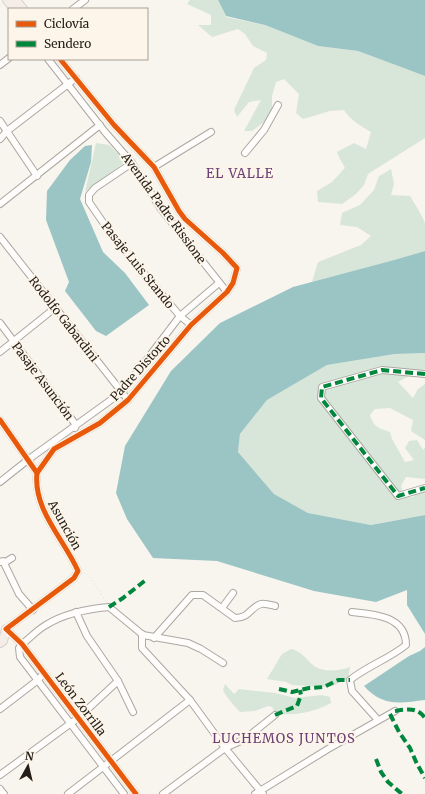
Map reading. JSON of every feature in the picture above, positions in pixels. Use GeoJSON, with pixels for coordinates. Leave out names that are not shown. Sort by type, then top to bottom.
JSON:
{"type":"FeatureCollection","features":[{"type":"Feature","properties":{"kind":"main road"},"geometry":{"type":"LineString","coordinates":[[16,0],[22,8]]}},
{"type":"Feature","properties":{"kind":"main road"},"geometry":{"type":"LineString","coordinates":[[0,643],[3,640],[3,630]]}},
{"type":"Feature","properties":{"kind":"street"},"geometry":{"type":"LineString","coordinates":[[74,8],[85,0]]}},
{"type":"Feature","properties":{"kind":"street"},"geometry":{"type":"LineString","coordinates":[[0,65],[8,59]]}},
{"type":"Feature","properties":{"kind":"street","name":"Avenida Padre Rissione"},"geometry":{"type":"LineString","coordinates":[[49,60],[105,132],[132,163],[161,209],[227,292]]}},
{"type":"Feature","properties":{"kind":"street","name":"Avenida Padre Rissione"},"geometry":{"type":"LineString","coordinates":[[61,60],[114,125],[154,167],[185,219],[223,253],[237,268],[233,283]]}},
{"type":"Feature","properties":{"kind":"street"},"geometry":{"type":"LineString","coordinates":[[0,139],[7,131],[76,78]]}},
{"type":"Feature","properties":{"kind":"street"},"geometry":{"type":"LineString","coordinates":[[245,153],[264,130],[278,105]]}},
{"type":"Feature","properties":{"kind":"street"},"geometry":{"type":"LineString","coordinates":[[0,121],[37,176]]}},
{"type":"Feature","properties":{"kind":"street"},"geometry":{"type":"LineString","coordinates":[[0,204],[100,125]]}},
{"type":"Feature","properties":{"kind":"street"},"geometry":{"type":"LineString","coordinates":[[105,132],[114,125]]}},
{"type":"Feature","properties":{"kind":"street"},"geometry":{"type":"LineString","coordinates":[[154,167],[211,132]]}},
{"type":"Feature","properties":{"kind":"street","name":"Pasaje Luis Stando"},"geometry":{"type":"LineString","coordinates":[[132,163],[94,188],[88,195],[89,202],[111,234],[180,316],[191,325]]}},
{"type":"Feature","properties":{"kind":"street","name":"Rodolfo Gabardini"},"geometry":{"type":"LineString","coordinates":[[0,238],[128,400]]}},
{"type":"Feature","properties":{"kind":"street","name":"Padre Distorto"},"geometry":{"type":"LineString","coordinates":[[0,482],[29,459],[122,392],[180,316],[220,283]]}},
{"type":"Feature","properties":{"kind":"street","name":"Padre Distorto"},"geometry":{"type":"LineString","coordinates":[[38,473],[54,449],[100,423],[128,400],[191,325],[227,292],[233,283]]}},
{"type":"Feature","properties":{"kind":"street"},"geometry":{"type":"LineString","coordinates":[[0,352],[55,308]]}},
{"type":"Feature","properties":{"kind":"street","name":"Pasaje Asunción"},"geometry":{"type":"LineString","coordinates":[[0,323],[76,425],[69,440]]}},
{"type":"Feature","properties":{"kind":"street"},"geometry":{"type":"LineString","coordinates":[[425,374],[382,370],[322,387],[320,398],[398,496],[425,488]]}},
{"type":"Feature","properties":{"kind":"street"},"geometry":{"type":"LineString","coordinates":[[0,420],[38,473]]}},
{"type":"Feature","properties":{"kind":"street","name":"Asunción"},"geometry":{"type":"LineString","coordinates":[[38,473],[36,483],[42,506],[74,561],[78,571]]}},
{"type":"Feature","properties":{"kind":"street"},"geometry":{"type":"LineString","coordinates":[[12,558],[2,563],[19,594],[33,610]]}},
{"type":"Feature","properties":{"kind":"street"},"geometry":{"type":"LineString","coordinates":[[3,630],[33,610],[74,578],[78,571]]}},
{"type":"Feature","properties":{"kind":"street"},"geometry":{"type":"LineString","coordinates":[[222,608],[233,593]]}},
{"type":"Feature","properties":{"kind":"street"},"geometry":{"type":"LineString","coordinates":[[154,638],[192,595],[203,595],[235,618],[242,618],[263,603],[275,606]]}},
{"type":"Feature","properties":{"kind":"street"},"geometry":{"type":"LineString","coordinates":[[22,644],[45,625],[60,617],[76,612],[109,607],[142,634],[154,638],[188,643],[201,649],[223,663]]}},
{"type":"Feature","properties":{"kind":"street"},"geometry":{"type":"LineString","coordinates":[[76,612],[87,636],[118,681],[134,712]]}},
{"type":"Feature","properties":{"kind":"street"},"geometry":{"type":"LineString","coordinates":[[352,612],[386,616],[401,629],[406,638],[406,645],[398,651],[359,672],[350,680],[352,692],[378,720]]}},
{"type":"Feature","properties":{"kind":"street","name":"León Zorrilla"},"geometry":{"type":"LineString","coordinates":[[3,630],[22,644],[136,794]]}},
{"type":"Feature","properties":{"kind":"street"},"geometry":{"type":"LineString","coordinates":[[142,634],[142,648],[190,700],[259,793],[395,711]]}},
{"type":"Feature","properties":{"kind":"street","name":"León Zorrilla"},"geometry":{"type":"LineString","coordinates":[[22,644],[19,648],[20,657],[124,794]]}},
{"type":"Feature","properties":{"kind":"street"},"geometry":{"type":"LineString","coordinates":[[0,708],[38,680],[44,673]]}},
{"type":"Feature","properties":{"kind":"street"},"geometry":{"type":"LineString","coordinates":[[0,775],[78,718],[118,681]]}},
{"type":"Feature","properties":{"kind":"street"},"geometry":{"type":"LineString","coordinates":[[68,794],[190,700]]}},
{"type":"Feature","properties":{"kind":"street"},"geometry":{"type":"LineString","coordinates":[[163,794],[225,748],[245,739],[275,715]]}},
{"type":"Feature","properties":{"kind":"street"},"geometry":{"type":"LineString","coordinates":[[0,789],[4,794]]}},
{"type":"Feature","properties":{"kind":"path"},"geometry":{"type":"LineString","coordinates":[[78,571],[87,573],[109,607]]}},
{"type":"Feature","properties":{"kind":"green space"},"geometry":{"type":"Polygon","coordinates":[[[190,0],[218,0],[226,17],[265,25],[318,46],[358,51],[425,76],[425,138],[368,174],[364,185],[356,194],[342,204],[318,202],[317,191],[332,182],[345,168],[337,152],[354,143],[366,149],[371,132],[353,120],[344,110],[330,111],[303,119],[296,113],[299,94],[284,79],[276,82],[272,96],[272,112],[264,122],[252,131],[244,131],[261,100],[249,102],[237,117],[234,110],[254,68],[266,60],[267,53],[253,46],[245,34],[238,29],[212,37],[198,25],[211,25],[211,15],[187,4],[190,0]]]}},
{"type":"Feature","properties":{"kind":"green space"},"geometry":{"type":"Polygon","coordinates":[[[96,143],[109,145],[126,161],[85,192],[96,143]]]}},
{"type":"Feature","properties":{"kind":"green space"},"geometry":{"type":"Polygon","coordinates":[[[391,169],[394,184],[391,195],[410,196],[424,221],[425,251],[312,282],[318,262],[361,245],[371,236],[357,227],[340,225],[342,213],[360,205],[374,190],[379,176],[391,169]]]}},
{"type":"Feature","properties":{"kind":"green space"},"geometry":{"type":"Polygon","coordinates":[[[425,353],[425,369],[416,372],[398,382],[413,398],[418,389],[425,384],[425,440],[411,431],[413,420],[390,408],[375,409],[370,415],[375,425],[390,432],[392,439],[405,462],[414,460],[405,448],[409,441],[417,440],[423,450],[425,448],[425,479],[406,477],[401,486],[404,497],[413,497],[417,487],[425,485],[425,515],[371,525],[308,513],[274,494],[238,452],[240,434],[267,400],[327,365],[395,354],[425,353]]]}},
{"type":"Feature","properties":{"kind":"green space"},"geometry":{"type":"Polygon","coordinates":[[[291,649],[301,653],[317,668],[326,670],[341,670],[350,667],[348,679],[332,686],[324,687],[292,685],[286,682],[267,679],[282,654],[291,649]]]}},
{"type":"Feature","properties":{"kind":"green space"},"geometry":{"type":"Polygon","coordinates":[[[225,684],[234,694],[239,689],[275,693],[295,698],[322,695],[330,697],[331,703],[318,709],[297,714],[276,714],[272,707],[268,706],[255,711],[240,712],[223,690],[225,684]]]}},
{"type":"Feature","properties":{"kind":"water"},"geometry":{"type":"Polygon","coordinates":[[[218,0],[425,0],[425,76],[358,51],[318,46],[265,25],[226,16],[218,0]]]}},
{"type":"Feature","properties":{"kind":"water"},"geometry":{"type":"Polygon","coordinates":[[[92,145],[91,162],[80,199],[103,252],[125,273],[149,305],[106,336],[96,331],[65,291],[69,282],[46,220],[47,191],[70,160],[85,146],[92,145]]]}},
{"type":"Feature","properties":{"kind":"water"},"geometry":{"type":"Polygon","coordinates":[[[425,251],[425,353],[395,354],[327,365],[267,400],[240,434],[238,452],[274,494],[308,513],[371,525],[425,515],[425,634],[407,605],[407,590],[376,602],[314,591],[217,561],[153,558],[127,519],[116,493],[125,446],[171,371],[220,323],[293,287],[425,251]]]}},
{"type":"Feature","properties":{"kind":"water"},"geometry":{"type":"Polygon","coordinates":[[[425,647],[425,700],[392,702],[371,693],[364,686],[409,656],[425,647]]]}},
{"type":"Feature","properties":{"kind":"marked path"},"geometry":{"type":"LineString","coordinates":[[425,374],[382,370],[322,387],[321,398],[398,496],[425,488]]}},
{"type":"Feature","properties":{"kind":"marked path"},"geometry":{"type":"LineString","coordinates":[[109,607],[147,579]]}},
{"type":"Feature","properties":{"kind":"marked path"},"geometry":{"type":"LineString","coordinates":[[279,689],[292,692],[309,688],[324,687],[338,680],[350,680]]}},
{"type":"Feature","properties":{"kind":"marked path"},"geometry":{"type":"LineString","coordinates":[[275,715],[297,706],[301,695],[300,690]]}},
{"type":"Feature","properties":{"kind":"marked path"},"geometry":{"type":"LineString","coordinates":[[395,711],[408,709],[415,710],[422,714],[425,718]]}},
{"type":"Feature","properties":{"kind":"marked path"},"geometry":{"type":"LineString","coordinates":[[390,714],[399,732],[410,748],[425,778]]}},
{"type":"Feature","properties":{"kind":"marked path"},"geometry":{"type":"LineString","coordinates":[[376,759],[381,772],[388,782],[402,794]]}},
{"type":"Feature","properties":{"kind":"cycle path"},"geometry":{"type":"LineString","coordinates":[[37,473],[54,449],[100,423],[128,400],[191,325],[227,292],[233,283],[237,268],[223,253],[185,219],[154,167],[114,125],[61,60]]}},
{"type":"Feature","properties":{"kind":"cycle path"},"geometry":{"type":"LineString","coordinates":[[0,420],[37,473],[37,487],[45,512],[78,571],[74,578],[6,629],[22,644],[136,794]]}},
{"type":"Feature","properties":{"kind":"district","name":"EL VALLE"},"geometry":{"type":"Point","coordinates":[240,173]}},
{"type":"Feature","properties":{"kind":"district","name":"LUCHEMOS JUNTOS"},"geometry":{"type":"Point","coordinates":[284,738]}}]}
